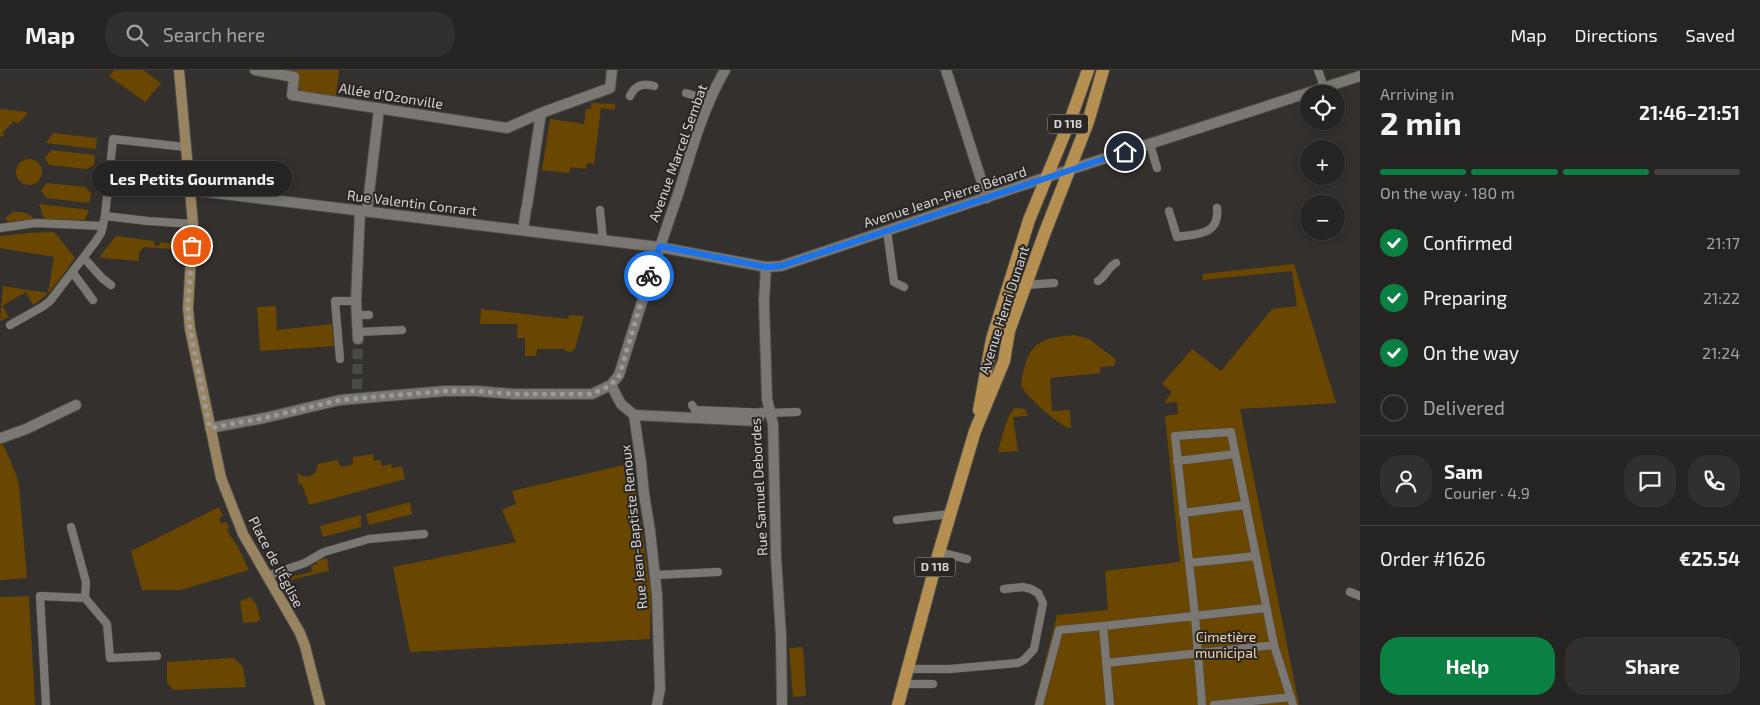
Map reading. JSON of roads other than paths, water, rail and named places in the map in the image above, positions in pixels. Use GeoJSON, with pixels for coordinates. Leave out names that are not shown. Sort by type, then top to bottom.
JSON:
{"type":"FeatureCollection","features":[{"type":"Feature","properties":{"kind":"main road","name":"Place de l'Église"},"geometry":{"type":"LineString","coordinates":[[179,70],[193,224],[188,308],[190,329],[221,478],[244,534],[300,633],[320,705]]}},
{"type":"Feature","properties":{"kind":"main road","name":"D 118"},"geometry":{"type":"LineString","coordinates":[[1046,177],[1088,70]]}},
{"type":"Feature","properties":{"kind":"main road","name":"D 118"},"geometry":{"type":"LineString","coordinates":[[1070,170],[1088,122],[1103,70]]}},
{"type":"Feature","properties":{"kind":"main road","name":"Avenue Henri Dunant"},"geometry":{"type":"LineString","coordinates":[[975,430],[1004,361],[1010,331],[1025,285],[1070,170]]}},
{"type":"Feature","properties":{"kind":"main road","name":"Avenue Henri Dunant"},"geometry":{"type":"LineString","coordinates":[[898,705],[939,552],[975,430],[992,339],[1029,220],[1046,177]]}},
{"type":"Feature","properties":{"kind":"street","name":"Allée d'Ozonville"},"geometry":{"type":"LineString","coordinates":[[254,70],[294,77],[292,95],[506,128],[610,88],[612,70]]}},
{"type":"Feature","properties":{"kind":"street","name":"Avenue Marcel Sembat"},"geometry":{"type":"LineString","coordinates":[[611,385],[619,376],[689,154],[711,94],[725,70]]}},
{"type":"Feature","properties":{"kind":"street"},"geometry":{"type":"LineString","coordinates":[[946,70],[987,198]]}},
{"type":"Feature","properties":{"kind":"street","name":"Avenue Jean-Pierre Bénard"},"geometry":{"type":"LineString","coordinates":[[1331,85],[1360,76]]}},
{"type":"Feature","properties":{"kind":"street","name":"Avenue Jean-Pierre Bénard"},"geometry":{"type":"LineString","coordinates":[[766,267],[781,266],[1046,177],[1300,95]]}},
{"type":"Feature","properties":{"kind":"street"},"geometry":{"type":"LineString","coordinates":[[358,336],[356,301],[363,211],[379,109]]}},
{"type":"Feature","properties":{"kind":"street"},"geometry":{"type":"LineString","coordinates":[[523,230],[541,113]]}},
{"type":"Feature","properties":{"kind":"street","name":"Rue Valentin Conrart"},"geometry":{"type":"LineString","coordinates":[[190,190],[660,246],[766,267]]}},
{"type":"Feature","properties":{"kind":"street","name":"Rue Samuel Debordes"},"geometry":{"type":"LineString","coordinates":[[766,267],[764,302],[766,413],[772,424],[782,705]]}},
{"type":"Feature","properties":{"kind":"street"},"geometry":{"type":"LineString","coordinates":[[210,428],[264,418],[340,400],[357,394],[445,391],[513,394],[592,394],[611,385],[621,404],[634,416],[757,422],[766,413]]}},
{"type":"Feature","properties":{"kind":"street"},"geometry":{"type":"LineString","coordinates":[[1,438],[26,429],[76,405]]}},
{"type":"Feature","properties":{"kind":"street","name":"Rue Jean-Baptiste Renoux"},"geometry":{"type":"LineString","coordinates":[[634,416],[642,463],[644,494],[655,575],[660,689],[658,705]]}},
{"type":"Feature","properties":{"kind":"lane"},"geometry":{"type":"LineString","coordinates":[[1318,70],[1323,85]]}},
{"type":"Feature","properties":{"kind":"lane"},"geometry":{"type":"LineString","coordinates":[[630,96],[635,88],[639,86],[648,84],[654,86]]}},
{"type":"Feature","properties":{"kind":"lane"},"geometry":{"type":"LineString","coordinates":[[686,93],[699,97],[711,94]]}},
{"type":"Feature","properties":{"kind":"lane"},"geometry":{"type":"LineString","coordinates":[[10,325],[42,307],[58,292],[101,233],[105,216],[113,139],[185,147]]}},
{"type":"Feature","properties":{"kind":"lane"},"geometry":{"type":"LineString","coordinates":[[1150,144],[1157,168]]}},
{"type":"Feature","properties":{"kind":"lane"},"geometry":{"type":"LineString","coordinates":[[1169,211],[1177,237],[1200,233],[1213,228],[1216,222],[1217,208]]}},
{"type":"Feature","properties":{"kind":"lane"},"geometry":{"type":"LineString","coordinates":[[600,210],[603,240]]}},
{"type":"Feature","properties":{"kind":"lane"},"geometry":{"type":"LineString","coordinates":[[105,216],[193,224]]}},
{"type":"Feature","properties":{"kind":"lane"},"geometry":{"type":"LineString","coordinates":[[0,228],[36,223],[103,226]]}},
{"type":"Feature","properties":{"kind":"lane"},"geometry":{"type":"LineString","coordinates":[[887,230],[894,282],[904,287]]}},
{"type":"Feature","properties":{"kind":"lane"},"geometry":{"type":"LineString","coordinates":[[84,258],[111,285]]}},
{"type":"Feature","properties":{"kind":"lane"},"geometry":{"type":"LineString","coordinates":[[1098,281],[1107,273],[1111,265],[1116,263]]}},
{"type":"Feature","properties":{"kind":"lane"},"geometry":{"type":"LineString","coordinates":[[72,274],[93,300]]}},
{"type":"Feature","properties":{"kind":"lane"},"geometry":{"type":"LineString","coordinates":[[1025,285],[1054,283]]}},
{"type":"Feature","properties":{"kind":"lane"},"geometry":{"type":"LineString","coordinates":[[340,359],[335,301],[356,301]]}},
{"type":"Feature","properties":{"kind":"lane"},"geometry":{"type":"LineString","coordinates":[[356,315],[369,315]]}},
{"type":"Feature","properties":{"kind":"lane"},"geometry":{"type":"LineString","coordinates":[[358,336],[402,330]]}},
{"type":"Feature","properties":{"kind":"lane"},"geometry":{"type":"LineString","coordinates":[[692,405],[695,410],[766,413],[797,412]]}},
{"type":"Feature","properties":{"kind":"lane"},"geometry":{"type":"LineString","coordinates":[[1202,705],[1195,616],[1175,436],[1231,432],[1274,645],[1292,701],[1214,705]]}},
{"type":"Feature","properties":{"kind":"lane"},"geometry":{"type":"LineString","coordinates":[[1177,461],[1235,454]]}},
{"type":"Feature","properties":{"kind":"lane"},"geometry":{"type":"LineString","coordinates":[[1183,513],[1245,505]]}},
{"type":"Feature","properties":{"kind":"lane"},"geometry":{"type":"LineString","coordinates":[[897,520],[950,514]]}},
{"type":"Feature","properties":{"kind":"lane"},"geometry":{"type":"LineString","coordinates":[[71,528],[86,582],[85,598],[107,624],[110,658],[157,656]]}},
{"type":"Feature","properties":{"kind":"lane"},"geometry":{"type":"LineString","coordinates":[[267,576],[305,563],[324,552],[369,539],[424,534]]}},
{"type":"Feature","properties":{"kind":"lane"},"geometry":{"type":"LineString","coordinates":[[939,552],[967,559]]}},
{"type":"Feature","properties":{"kind":"lane"},"geometry":{"type":"LineString","coordinates":[[1189,563],[1256,556]]}},
{"type":"Feature","properties":{"kind":"lane"},"geometry":{"type":"LineString","coordinates":[[655,575],[718,572]]}},
{"type":"Feature","properties":{"kind":"lane"},"geometry":{"type":"LineString","coordinates":[[908,669],[950,669],[1018,663],[1024,660],[1034,649],[1043,603],[1038,593],[1031,589],[1024,587],[1004,589]]}},
{"type":"Feature","properties":{"kind":"lane"},"geometry":{"type":"LineString","coordinates":[[1350,592],[1360,596]]}},
{"type":"Feature","properties":{"kind":"lane"},"geometry":{"type":"LineString","coordinates":[[46,705],[40,596],[85,598]]}},
{"type":"Feature","properties":{"kind":"lane"},"geometry":{"type":"LineString","coordinates":[[1039,705],[1060,630],[1266,608]]}},
{"type":"Feature","properties":{"kind":"lane"},"geometry":{"type":"LineString","coordinates":[[1102,626],[1110,705]]}},
{"type":"Feature","properties":{"kind":"lane"},"geometry":{"type":"LineString","coordinates":[[1106,663],[1274,645]]}},
{"type":"Feature","properties":{"kind":"lane"},"geometry":{"type":"LineString","coordinates":[[904,684],[933,684]]}},
{"type":"Feature","properties":{"kind":"tunnel"},"geometry":{"type":"LineString","coordinates":[[357,389],[358,339]]}},
{"type":"Feature","properties":{"kind":"place","name":"Les Petits Gourmands"},"geometry":{"type":"Point","coordinates":[192,246]}},
{"type":"Feature","properties":{"kind":"park label","name":"Cimetière municipal"},"geometry":{"type":"Point","coordinates":[1226,646]}}]}
